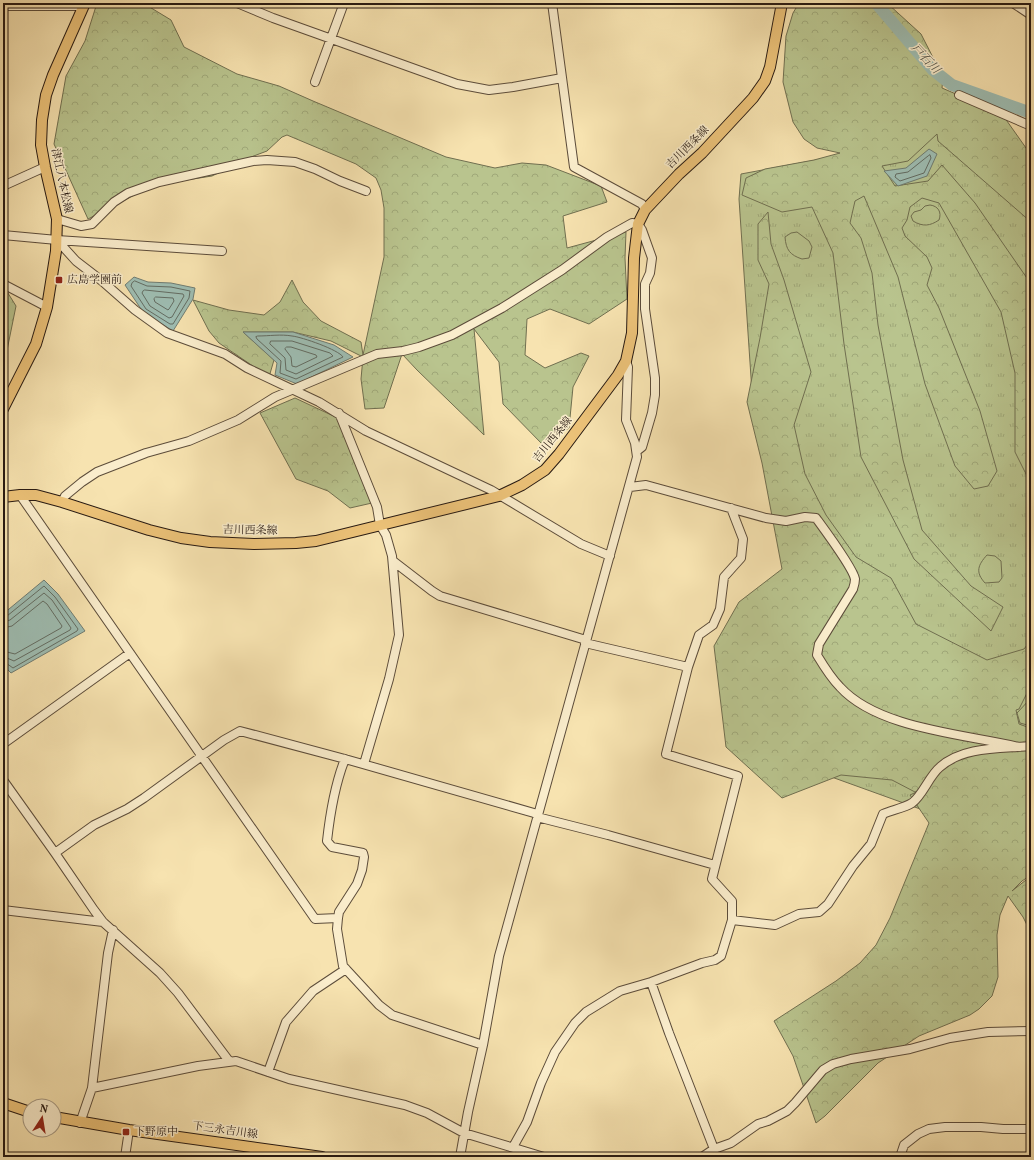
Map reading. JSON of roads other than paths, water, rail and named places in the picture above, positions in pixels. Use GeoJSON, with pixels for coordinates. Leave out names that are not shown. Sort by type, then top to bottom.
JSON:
{"type":"FeatureCollection","features":[{"type":"Feature","properties":{"kind":"main road","name":"吉川西条線"},"geometry":{"type":"LineString","coordinates":[[3,497],[36,495],[149,530],[181,538],[210,542],[254,544],[296,543],[316,541],[498,496],[522,485],[546,470],[618,375],[626,361],[632,333],[634,258],[638,224],[645,210],[679,174],[702,153],[753,98],[765,82],[770,67],[782,3]]}},
{"type":"Feature","properties":{"kind":"main road","name":"津江八本松線"},"geometry":{"type":"LineString","coordinates":[[3,410],[36,344],[47,308],[57,240],[58,218],[45,168],[41,145],[42,120],[46,95],[53,75],[84,5]]}},
{"type":"Feature","properties":{"kind":"main road"},"geometry":{"type":"LineString","coordinates":[[3,1103],[22,1109]]}},
{"type":"Feature","properties":{"kind":"main road","name":"下三永吉川線"},"geometry":{"type":"LineString","coordinates":[[62,1120],[322,1157]]}},
{"type":"Feature","properties":{"kind":"street"},"geometry":{"type":"LineString","coordinates":[[237,3],[331,39],[457,84],[489,90],[562,78]]}},
{"type":"Feature","properties":{"kind":"street"},"geometry":{"type":"LineString","coordinates":[[315,82],[344,3]]}},
{"type":"Feature","properties":{"kind":"street"},"geometry":{"type":"LineString","coordinates":[[552,3],[574,167],[642,204],[645,210]]}},
{"type":"Feature","properties":{"kind":"street"},"geometry":{"type":"LineString","coordinates":[[1013,3],[1031,15]]}},
{"type":"Feature","properties":{"kind":"street"},"geometry":{"type":"LineString","coordinates":[[3,6],[84,5]]}},
{"type":"Feature","properties":{"kind":"street"},"geometry":{"type":"LineString","coordinates":[[959,95],[1031,126]]}},
{"type":"Feature","properties":{"kind":"street"},"geometry":{"type":"LineString","coordinates":[[58,218],[82,226],[92,224],[114,202],[128,193],[159,182],[253,161],[267,160],[295,162],[366,191]]}},
{"type":"Feature","properties":{"kind":"street"},"geometry":{"type":"LineString","coordinates":[[3,186],[45,168]]}},
{"type":"Feature","properties":{"kind":"street"},"geometry":{"type":"LineString","coordinates":[[62,502],[66,496],[82,482],[97,472],[146,452],[189,441],[238,420],[276,397],[377,354],[419,348],[452,335],[502,308],[562,270],[607,237],[632,223],[638,224],[642,230],[652,258],[650,273],[645,284],[645,309],[655,378],[655,395],[652,413],[642,447],[637,451]]}},
{"type":"Feature","properties":{"kind":"street"},"geometry":{"type":"LineString","coordinates":[[3,235],[222,251]]}},
{"type":"Feature","properties":{"kind":"street"},"geometry":{"type":"LineString","coordinates":[[57,240],[76,261],[102,281],[135,310],[167,333],[225,354],[248,368],[295,389],[339,413],[366,431],[485,487],[580,544],[610,556]]}},
{"type":"Feature","properties":{"kind":"street"},"geometry":{"type":"LineString","coordinates":[[3,284],[47,308]]}},
{"type":"Feature","properties":{"kind":"street"},"geometry":{"type":"LineString","coordinates":[[460,1157],[499,956],[630,487],[637,457],[637,451],[626,420],[628,366],[626,361]]}},
{"type":"Feature","properties":{"kind":"street"},"geometry":{"type":"LineString","coordinates":[[339,413],[377,507],[380,525],[386,535],[393,561],[399,635],[390,679],[364,764]]}},
{"type":"Feature","properties":{"kind":"street"},"geometry":{"type":"LineString","coordinates":[[630,487],[646,485],[766,518],[786,521],[805,517],[816,518],[842,556],[855,580],[853,589],[819,644],[817,655],[840,687],[850,696],[871,710],[887,718],[925,728],[1019,747]]}},
{"type":"Feature","properties":{"kind":"street"},"geometry":{"type":"LineString","coordinates":[[20,495],[315,919],[338,918]]}},
{"type":"Feature","properties":{"kind":"street"},"geometry":{"type":"LineString","coordinates":[[514,1147],[527,1122],[541,1083],[555,1052],[575,1023],[586,1012],[620,991],[652,982],[702,963],[715,960],[721,956],[732,920],[732,901],[712,878],[738,776],[666,754],[688,667],[699,635],[713,625],[720,609],[724,577],[740,558],[743,539],[731,508]]}},
{"type":"Feature","properties":{"kind":"street"},"geometry":{"type":"LineString","coordinates":[[393,561],[440,596],[586,641],[688,667]]}},
{"type":"Feature","properties":{"kind":"street"},"geometry":{"type":"LineString","coordinates":[[3,744],[130,653]]}},
{"type":"Feature","properties":{"kind":"street"},"geometry":{"type":"LineString","coordinates":[[55,853],[94,825],[127,809],[144,798],[224,740],[240,731],[345,758],[534,813],[541,818],[715,865]]}},
{"type":"Feature","properties":{"kind":"street"},"geometry":{"type":"LineString","coordinates":[[732,920],[775,925],[799,914],[819,912],[828,904],[853,866],[871,844],[884,814],[912,803],[920,794],[933,773],[941,766],[959,756],[975,751],[1031,746]]}},
{"type":"Feature","properties":{"kind":"street"},"geometry":{"type":"LineString","coordinates":[[345,758],[340,771],[328,828],[327,841],[332,847],[363,853],[364,857],[362,870],[357,884],[339,912],[337,929],[343,966],[379,1005],[392,1015],[483,1044]]}},
{"type":"Feature","properties":{"kind":"street"},"geometry":{"type":"LineString","coordinates":[[3,780],[6,791],[55,853],[103,922],[160,973],[178,993],[229,1061]]}},
{"type":"Feature","properties":{"kind":"street"},"geometry":{"type":"LineString","coordinates":[[3,910],[103,922]]}},
{"type":"Feature","properties":{"kind":"street"},"geometry":{"type":"LineString","coordinates":[[80,1123],[92,1088],[108,953],[113,930]]}},
{"type":"Feature","properties":{"kind":"street"},"geometry":{"type":"LineString","coordinates":[[268,1072],[286,1022],[292,1014],[313,991],[346,969]]}},
{"type":"Feature","properties":{"kind":"street"},"geometry":{"type":"LineString","coordinates":[[652,982],[669,1033],[714,1150]]}},
{"type":"Feature","properties":{"kind":"street"},"geometry":{"type":"LineString","coordinates":[[702,1157],[730,1143],[758,1124],[768,1121],[786,1111],[824,1070],[833,1064],[851,1059],[910,1049],[950,1038],[988,1032],[1031,1031]]}},
{"type":"Feature","properties":{"kind":"street"},"geometry":{"type":"LineString","coordinates":[[92,1088],[236,1060],[289,1079],[405,1105],[427,1113],[464,1132],[544,1157]]}},
{"type":"Feature","properties":{"kind":"street"},"geometry":{"type":"LineString","coordinates":[[900,1157],[904,1146],[918,1134],[929,1129],[945,1127],[1031,1129]]}},
{"type":"Feature","properties":{"kind":"street"},"geometry":{"type":"LineString","coordinates":[[125,1157],[129,1130]]}},
{"type":"Feature","properties":{"kind":"water"},"geometry":{"type":"Polygon","coordinates":[[[929,149],[937,154],[927,176],[898,186],[884,171],[906,168],[929,149]]]}},
{"type":"Feature","properties":{"kind":"water"},"geometry":{"type":"Polygon","coordinates":[[[134,277],[148,282],[171,283],[195,288],[193,299],[173,331],[143,312],[125,285],[134,277]]]}},
{"type":"Feature","properties":{"kind":"water"},"geometry":{"type":"Polygon","coordinates":[[[243,332],[293,332],[334,345],[353,357],[297,384],[275,375],[277,363],[243,332]]]}},
{"type":"Feature","properties":{"kind":"water"},"geometry":{"type":"Polygon","coordinates":[[[44,580],[58,594],[85,631],[11,673],[3,665],[3,614],[44,580]]]}},
{"type":"Feature","properties":{"kind":"waterway","name":"戸石川"},"geometry":{"type":"LineString","coordinates":[[876,3],[933,70],[952,85],[1031,113]]}},
{"type":"Feature","properties":{"kind":"place","name":"広島学園前"},"geometry":{"type":"Point","coordinates":[59,280]}},
{"type":"Feature","properties":{"kind":"place","name":"下野原中"},"geometry":{"type":"Point","coordinates":[126,1132]}}]}
